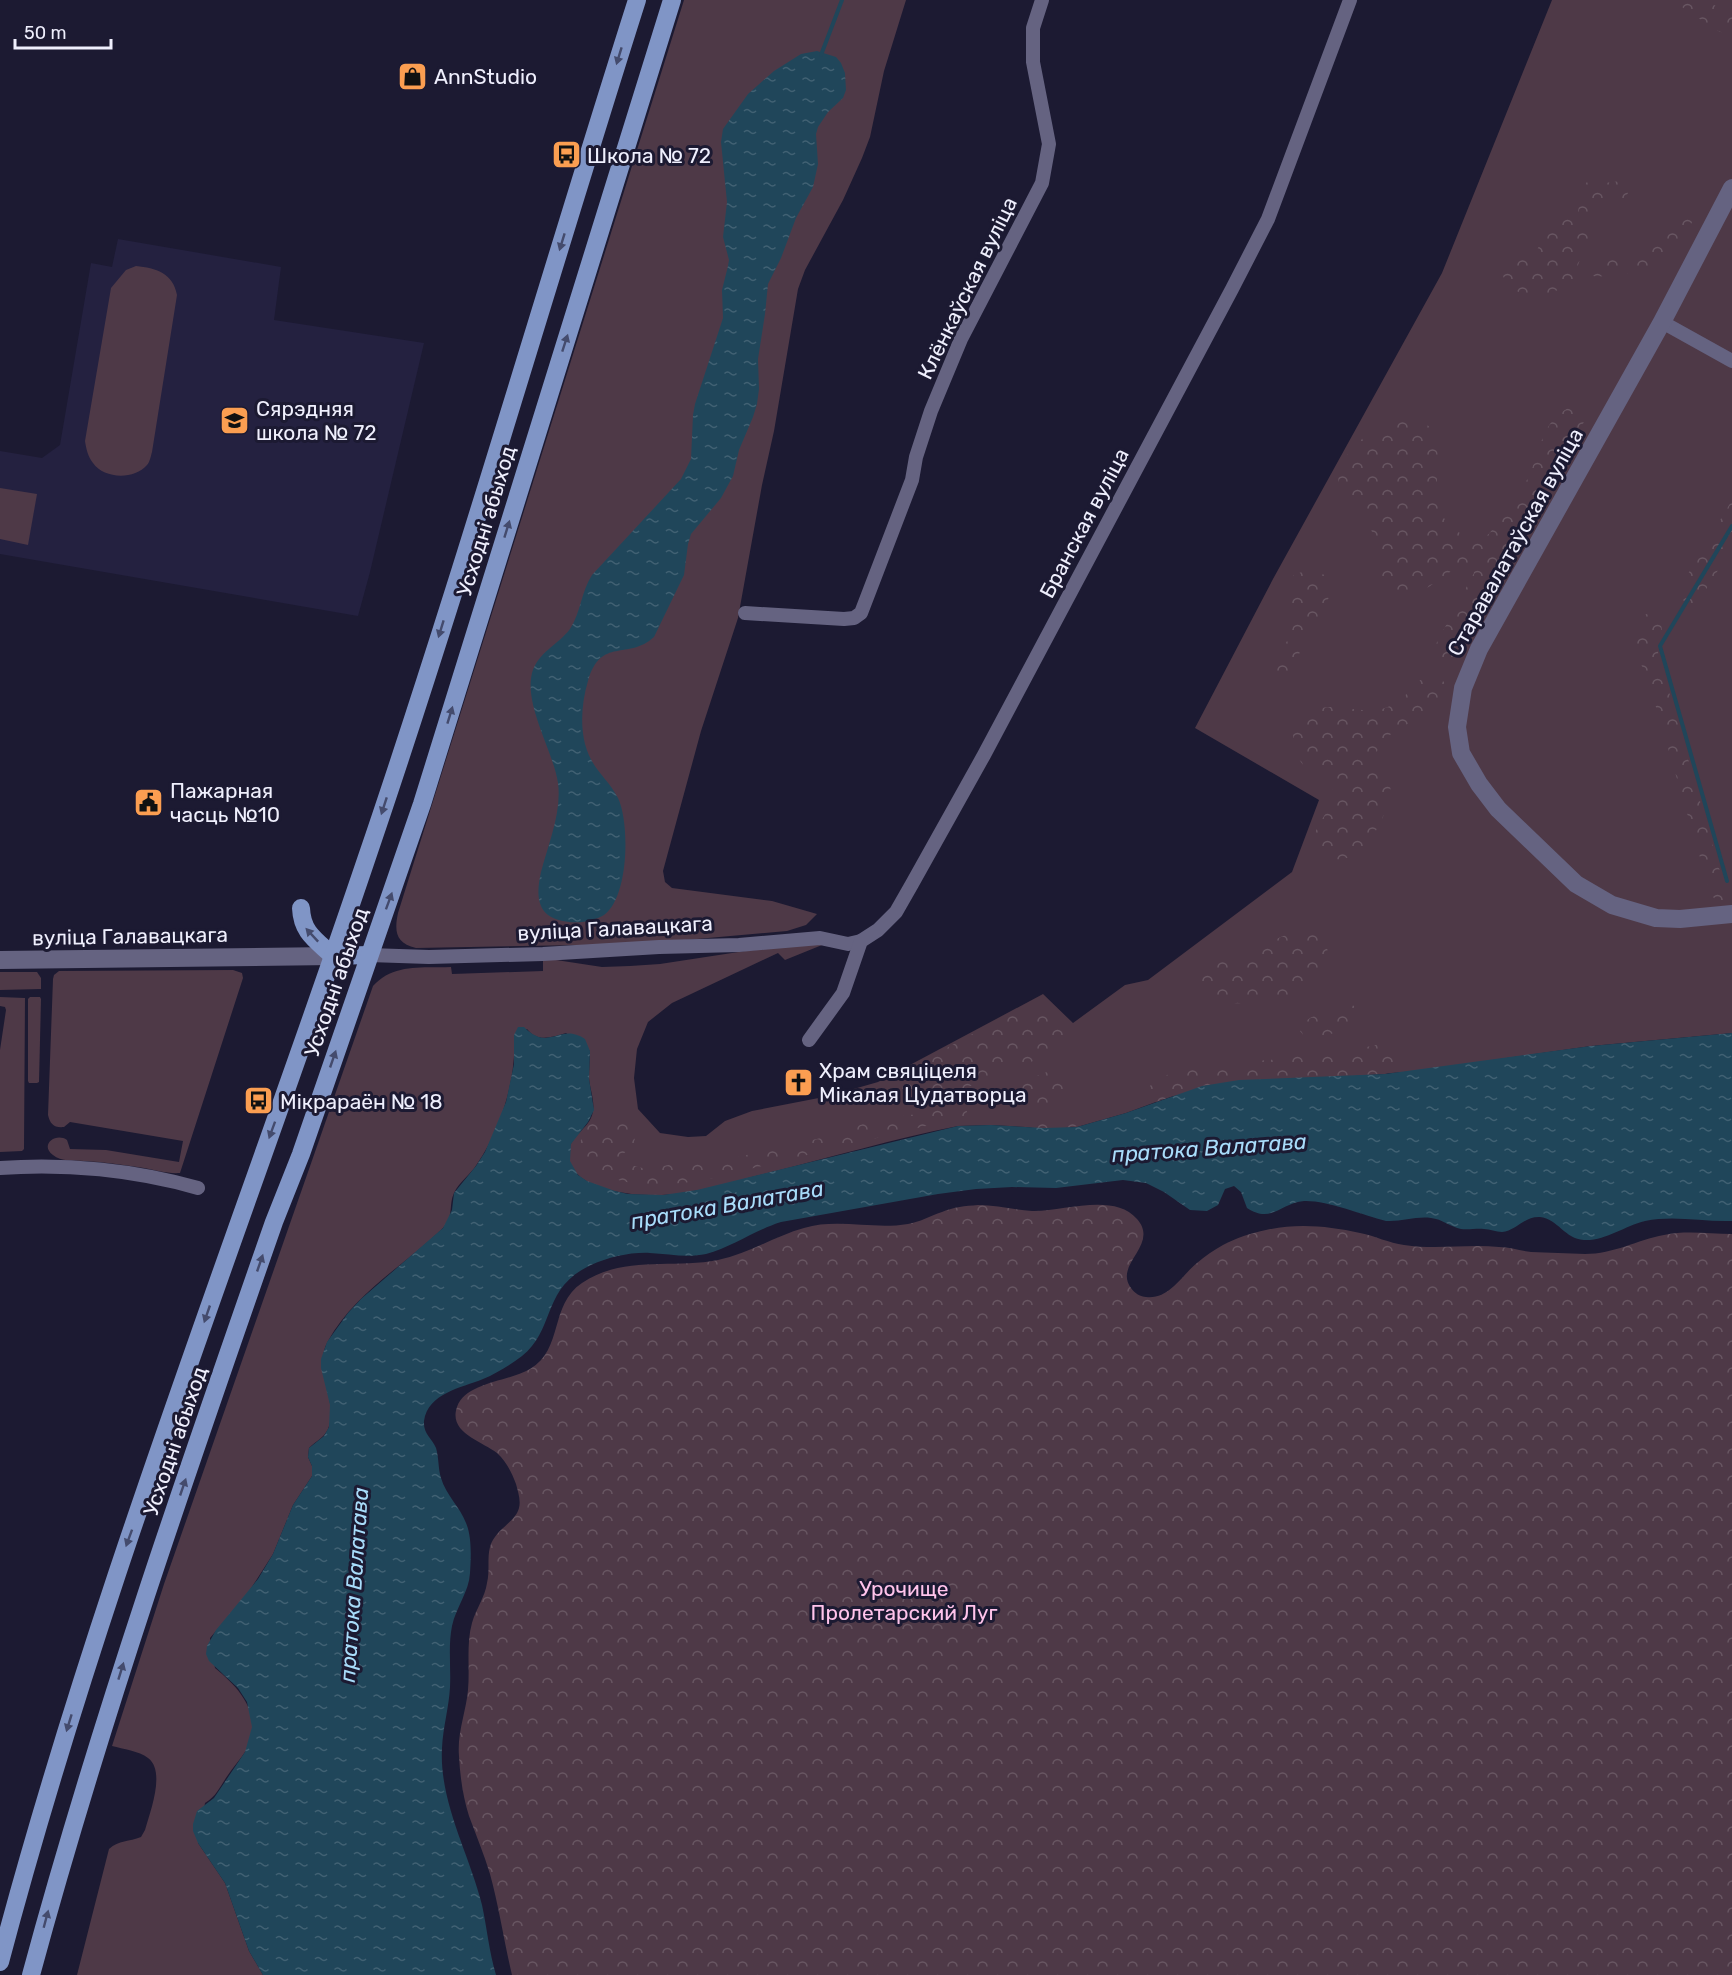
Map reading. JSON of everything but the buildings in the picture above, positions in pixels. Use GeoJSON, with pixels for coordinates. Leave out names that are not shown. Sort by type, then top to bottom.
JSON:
{"type":"FeatureCollection","features":[{"type":"Feature","properties":{"kind":"main road","name":"Усходні абыход"},"geometry":{"type":"LineString","coordinates":[[0,1962],[52,1779],[125,1550],[403,751],[637,0]]}},
{"type":"Feature","properties":{"kind":"main road","name":"Усходні абыход"},"geometry":{"type":"LineString","coordinates":[[31,1975],[129,1644],[270,1233],[301,1154],[422,804],[672,0]]}},
{"type":"Feature","properties":{"kind":"main road"},"geometry":{"type":"LineString","coordinates":[[301,908],[305,929],[333,956],[369,956]]}},
{"type":"Feature","properties":{"kind":"street","name":"Клёнкаўская вуліца"},"geometry":{"type":"LineString","coordinates":[[746,613],[844,619],[854,618],[861,613],[912,480],[916,457],[931,411],[961,339],[1042,183],[1049,144],[1033,63],[1033,28],[1042,0]]}},
{"type":"Feature","properties":{"kind":"street","name":"Бранская вуліца"},"geometry":{"type":"LineString","coordinates":[[861,941],[878,930],[896,912],[917,876],[984,755],[1232,289],[1268,219],[1350,0]]}},
{"type":"Feature","properties":{"kind":"street","name":"Старавалатаўская вуліца"},"geometry":{"type":"LineString","coordinates":[[1732,188],[1662,322],[1479,650],[1463,688],[1457,727],[1461,753],[1491,800],[1576,884],[1612,904],[1656,918],[1680,919],[1732,914]]}},
{"type":"Feature","properties":{"kind":"street"},"geometry":{"type":"LineString","coordinates":[[1662,322],[1732,361]]}},
{"type":"Feature","properties":{"kind":"street","name":"вуліца Галавацкага"},"geometry":{"type":"LineString","coordinates":[[369,956],[543,954],[659,946],[740,945],[820,938],[848,944],[861,941]]}},
{"type":"Feature","properties":{"kind":"street"},"geometry":{"type":"LineString","coordinates":[[809,1040],[843,993],[861,941]]}},
{"type":"Feature","properties":{"kind":"street","name":"вуліца Галавацкага"},"geometry":{"type":"LineString","coordinates":[[0,960],[333,956]]}},
{"type":"Feature","properties":{"kind":"street"},"geometry":{"type":"LineString","coordinates":[[0,1168],[41,1166],[96,1169],[198,1188]]}},
{"type":"Feature","properties":{"kind":"shaded area","name":"Сярэдняя школа № 72"},"geometry":{"type":"Polygon","coordinates":[[[118,239],[281,267],[274,320],[424,343],[358,616],[0,554],[0,451],[42,458],[60,445],[91,263],[112,267],[118,239]]]}},
{"type":"Feature","properties":{"kind":"green space"},"geometry":{"type":"Polygon","coordinates":[[[684,0],[906,0],[884,71],[870,137],[843,200],[805,270],[798,289],[774,431],[738,618],[701,731],[663,871],[665,882],[672,888],[772,901],[817,914],[806,925],[787,931],[641,944],[416,948],[409,946],[398,936],[396,926],[398,913],[684,0]]]}},
{"type":"Feature","properties":{"kind":"green space"},"geometry":{"type":"Polygon","coordinates":[[[1552,0],[1732,0],[1732,1033],[1591,1046],[1416,1071],[1172,1096],[1126,1113],[1077,1127],[958,1126],[886,1142],[729,1183],[662,1195],[625,1193],[598,1187],[577,1174],[571,1165],[569,1150],[593,1113],[589,1078],[590,1051],[566,1033],[540,1037],[527,1029],[514,1035],[513,1068],[500,1119],[486,1150],[454,1193],[448,1221],[441,1230],[380,1281],[351,1309],[328,1341],[323,1363],[331,1418],[326,1432],[309,1448],[308,1457],[312,1466],[312,1476],[293,1505],[273,1554],[248,1593],[210,1638],[215,1668],[241,1695],[251,1716],[252,1727],[251,1739],[245,1752],[215,1794],[205,1803],[198,1843],[225,1883],[249,1951],[263,1975],[77,1975],[109,1849],[141,1837],[155,1792],[156,1772],[148,1758],[136,1752],[112,1746],[164,1584],[373,986],[390,973],[409,968],[451,967],[452,974],[543,971],[543,958],[602,967],[630,966],[827,943],[785,960],[778,953],[672,1003],[648,1022],[637,1049],[634,1078],[638,1109],[660,1133],[688,1137],[706,1136],[725,1121],[752,1111],[829,1096],[878,1082],[1043,994],[1073,1023],[1125,985],[1148,980],[1292,872],[1319,800],[1195,728],[1273,579],[1442,273],[1552,0]]]}},
{"type":"Feature","properties":{"kind":"green space"},"geometry":{"type":"Polygon","coordinates":[[[1678,0],[1706,0],[1732,16],[1732,36],[1710,28],[1693,13],[1678,5],[1678,0]]]}},
{"type":"Feature","properties":{"kind":"green space"},"geometry":{"type":"Polygon","coordinates":[[[1592,181],[1604,183],[1621,181],[1627,185],[1628,193],[1623,202],[1602,208],[1591,218],[1588,228],[1591,240],[1579,262],[1573,281],[1565,287],[1546,294],[1525,294],[1516,291],[1508,285],[1503,276],[1506,264],[1516,256],[1535,253],[1550,228],[1578,212],[1579,189],[1585,183],[1592,181]]]}},
{"type":"Feature","properties":{"kind":"green space"},"geometry":{"type":"Polygon","coordinates":[[[1686,207],[1695,209],[1697,215],[1675,248],[1660,263],[1637,272],[1593,276],[1590,272],[1591,263],[1600,258],[1631,257],[1656,246],[1675,215],[1686,207]]]}},
{"type":"Feature","properties":{"kind":"green space"},"geometry":{"type":"Polygon","coordinates":[[[136,266],[157,270],[168,277],[177,295],[152,452],[148,464],[141,470],[119,476],[104,472],[93,463],[85,441],[111,288],[126,270],[136,266]]]}},
{"type":"Feature","properties":{"kind":"green space"},"geometry":{"type":"Polygon","coordinates":[[[1576,405],[1587,409],[1588,418],[1551,459],[1547,480],[1530,504],[1527,526],[1506,560],[1467,645],[1456,659],[1442,660],[1436,644],[1474,573],[1473,568],[1463,567],[1454,570],[1424,590],[1413,594],[1401,596],[1388,592],[1383,581],[1377,540],[1339,483],[1338,475],[1344,459],[1362,439],[1380,427],[1400,421],[1420,422],[1431,429],[1437,441],[1437,492],[1440,509],[1448,524],[1464,535],[1475,538],[1483,537],[1489,534],[1499,512],[1528,478],[1549,426],[1564,410],[1576,405]]]}},
{"type":"Feature","properties":{"kind":"green space"},"geometry":{"type":"Polygon","coordinates":[[[0,488],[37,494],[28,545],[0,539],[0,488]]]}},
{"type":"Feature","properties":{"kind":"green space"},"geometry":{"type":"Polygon","coordinates":[[[1732,500],[1732,548],[1703,594],[1695,603],[1688,604],[1679,597],[1682,584],[1732,500]]]}},
{"type":"Feature","properties":{"kind":"green space"},"geometry":{"type":"Polygon","coordinates":[[[1307,570],[1322,574],[1330,581],[1331,590],[1322,611],[1303,641],[1291,682],[1286,686],[1281,686],[1275,682],[1273,669],[1292,630],[1288,589],[1294,575],[1307,570]]]}},
{"type":"Feature","properties":{"kind":"green space"},"geometry":{"type":"Polygon","coordinates":[[[1645,614],[1654,615],[1661,621],[1662,632],[1658,653],[1725,889],[1726,896],[1723,900],[1716,900],[1711,895],[1646,673],[1635,651],[1634,626],[1645,614]]]}},
{"type":"Feature","properties":{"kind":"green space"},"geometry":{"type":"Polygon","coordinates":[[[1429,675],[1438,677],[1444,682],[1444,695],[1438,705],[1390,735],[1381,745],[1376,757],[1390,779],[1388,804],[1383,818],[1367,843],[1357,853],[1346,858],[1334,859],[1326,856],[1317,849],[1314,839],[1319,824],[1332,802],[1332,787],[1325,778],[1305,767],[1299,758],[1293,737],[1298,720],[1308,713],[1326,707],[1369,710],[1391,706],[1429,675]]]}},
{"type":"Feature","properties":{"kind":"green space"},"geometry":{"type":"Polygon","coordinates":[[[1302,931],[1317,936],[1326,945],[1328,951],[1326,973],[1317,981],[1282,997],[1244,1003],[1223,1002],[1206,995],[1201,989],[1198,977],[1212,963],[1243,955],[1279,938],[1302,931]]]}},
{"type":"Feature","properties":{"kind":"green space"},"geometry":{"type":"Polygon","coordinates":[[[233,970],[242,973],[243,978],[180,1173],[64,1160],[49,1151],[48,1144],[51,1141],[63,1138],[67,1140],[70,1149],[106,1150],[179,1162],[183,1141],[70,1122],[64,1127],[51,1123],[48,1115],[54,975],[59,971],[233,970]]]}},
{"type":"Feature","properties":{"kind":"green space"},"geometry":{"type":"Polygon","coordinates":[[[0,972],[37,972],[41,978],[41,989],[0,990],[0,972]]]}},
{"type":"Feature","properties":{"kind":"green space"},"geometry":{"type":"Polygon","coordinates":[[[0,997],[25,998],[24,1149],[22,1151],[0,1152],[0,1050],[6,1010],[5,1007],[0,1006],[0,997]]]}},
{"type":"Feature","properties":{"kind":"green space"},"geometry":{"type":"Polygon","coordinates":[[[30,997],[41,999],[39,1082],[37,1083],[28,1081],[28,999],[30,997]]]}},
{"type":"Feature","properties":{"kind":"green space"},"geometry":{"type":"Polygon","coordinates":[[[1351,1005],[1362,1012],[1363,1017],[1353,1025],[1337,1032],[1311,1037],[1305,1037],[1300,1031],[1302,1024],[1312,1017],[1351,1005]]]}},
{"type":"Feature","properties":{"kind":"green space"},"geometry":{"type":"Polygon","coordinates":[[[1030,1009],[1054,1017],[1065,1028],[1066,1042],[1061,1050],[930,1102],[905,1108],[892,1103],[889,1094],[892,1086],[916,1067],[980,1030],[1030,1009]]]}},
{"type":"Feature","properties":{"kind":"green space"},"geometry":{"type":"Polygon","coordinates":[[[1374,1045],[1391,1046],[1400,1053],[1402,1061],[1395,1070],[1385,1074],[1239,1080],[1202,1086],[1156,1102],[1149,1100],[1149,1088],[1158,1079],[1175,1072],[1218,1064],[1301,1054],[1338,1055],[1374,1045]]]}},
{"type":"Feature","properties":{"kind":"green space"},"geometry":{"type":"Polygon","coordinates":[[[1047,1072],[1060,1077],[1067,1086],[1067,1095],[1062,1101],[1054,1105],[1036,1107],[1016,1104],[1002,1096],[1002,1092],[1009,1086],[1047,1072]]]}},
{"type":"Feature","properties":{"kind":"green space"},"geometry":{"type":"Polygon","coordinates":[[[956,1103],[966,1108],[967,1112],[962,1119],[713,1178],[679,1183],[659,1185],[621,1181],[604,1174],[590,1164],[580,1150],[581,1138],[586,1128],[601,1117],[620,1118],[628,1125],[635,1136],[634,1145],[623,1154],[625,1160],[631,1165],[646,1169],[674,1164],[721,1161],[821,1138],[875,1120],[924,1113],[956,1103]]]}},
{"type":"Feature","properties":{"kind":"green space"},"geometry":{"type":"Polygon","coordinates":[[[1082,1116],[1088,1121],[1066,1128],[1044,1129],[1027,1127],[1022,1124],[1024,1119],[1030,1117],[1082,1116]]]}},
{"type":"Feature","properties":{"kind":"green space","name":"Урочище Пролетарский Луг"},"geometry":{"type":"Polygon","coordinates":[[[978,1205],[1044,1211],[1101,1205],[1115,1206],[1127,1211],[1143,1228],[1143,1237],[1131,1262],[1127,1279],[1134,1292],[1146,1297],[1162,1295],[1168,1291],[1200,1260],[1228,1242],[1278,1228],[1313,1226],[1336,1229],[1416,1246],[1487,1246],[1531,1252],[1585,1254],[1606,1252],[1654,1237],[1673,1234],[1690,1232],[1732,1234],[1732,1975],[512,1975],[490,1874],[465,1801],[459,1747],[468,1690],[470,1631],[486,1588],[490,1547],[496,1535],[517,1513],[519,1499],[514,1480],[503,1460],[497,1453],[468,1435],[457,1423],[457,1407],[469,1392],[530,1369],[541,1360],[548,1350],[560,1315],[572,1292],[598,1274],[648,1264],[718,1260],[740,1254],[793,1231],[817,1225],[908,1224],[951,1209],[978,1205]]]}},
{"type":"Feature","properties":{"kind":"water"},"geometry":{"type":"Polygon","coordinates":[[[817,51],[836,57],[841,63],[845,73],[846,90],[843,98],[828,112],[818,127],[816,134],[818,164],[813,187],[796,218],[781,258],[768,284],[758,359],[757,404],[739,450],[733,476],[721,498],[691,534],[684,575],[654,637],[635,648],[616,651],[600,659],[594,667],[586,689],[582,721],[585,744],[596,767],[618,798],[622,809],[625,841],[623,877],[612,906],[604,915],[581,922],[558,920],[544,911],[538,895],[540,877],[554,828],[559,794],[555,770],[535,714],[531,686],[532,673],[543,654],[570,629],[592,575],[681,479],[691,459],[695,404],[723,318],[722,290],[729,260],[723,237],[727,202],[721,142],[723,129],[748,94],[774,71],[801,54],[817,51]]]}},
{"type":"Feature","properties":{"kind":"water","name":"пратока Валатава"},"geometry":{"type":"Polygon","coordinates":[[[518,1027],[524,1027],[533,1034],[548,1038],[568,1034],[576,1035],[585,1039],[590,1051],[589,1079],[594,1110],[571,1144],[570,1161],[578,1175],[587,1181],[615,1191],[628,1194],[663,1195],[697,1190],[958,1126],[1077,1127],[1126,1113],[1202,1086],[1239,1080],[1385,1074],[1591,1046],[1732,1033],[1732,1221],[1656,1219],[1637,1223],[1607,1236],[1584,1240],[1577,1239],[1552,1221],[1540,1217],[1534,1217],[1502,1232],[1461,1229],[1431,1218],[1386,1221],[1313,1201],[1296,1203],[1263,1214],[1247,1208],[1241,1192],[1234,1186],[1225,1189],[1218,1205],[1207,1211],[1190,1210],[1146,1183],[1123,1180],[1056,1188],[1012,1187],[938,1194],[781,1222],[706,1254],[685,1256],[635,1253],[613,1257],[591,1265],[575,1274],[564,1285],[556,1297],[540,1334],[522,1356],[493,1374],[439,1398],[432,1404],[424,1421],[426,1433],[436,1448],[443,1484],[463,1517],[470,1541],[469,1580],[454,1619],[451,1634],[450,1687],[442,1748],[442,1768],[450,1808],[482,1905],[496,1975],[263,1975],[249,1951],[225,1883],[198,1843],[193,1831],[197,1811],[214,1798],[245,1752],[252,1727],[247,1702],[238,1688],[209,1661],[206,1654],[207,1646],[216,1630],[258,1579],[273,1554],[293,1505],[312,1476],[312,1466],[308,1457],[309,1448],[324,1436],[329,1427],[330,1405],[321,1368],[321,1359],[327,1342],[361,1299],[443,1228],[452,1210],[454,1193],[485,1152],[506,1102],[514,1064],[514,1035],[518,1027]]]}},
{"type":"Feature","properties":{"kind":"waterway"},"geometry":{"type":"LineString","coordinates":[[821,55],[842,0]]}},
{"type":"Feature","properties":{"kind":"waterway"},"geometry":{"type":"LineString","coordinates":[[1727,881],[1660,646],[1732,526]]}},
{"type":"Feature","properties":{"kind":"place","name":"AnnStudio"},"geometry":{"type":"Point","coordinates":[413,76]}},
{"type":"Feature","properties":{"kind":"place","name":"Школа № 72"},"geometry":{"type":"Point","coordinates":[566,155]}},
{"type":"Feature","properties":{"kind":"place","name":"Сярэдняя школа № 72"},"geometry":{"type":"Point","coordinates":[235,420]}},
{"type":"Feature","properties":{"kind":"place","name":"Пажарная часць №10"},"geometry":{"type":"Point","coordinates":[149,802]}},
{"type":"Feature","properties":{"kind":"place","name":"Храм свяціцеля Мікалая Цудатворца"},"geometry":{"type":"Point","coordinates":[798,1082]}},
{"type":"Feature","properties":{"kind":"place","name":"Мікрараён № 18"},"geometry":{"type":"Point","coordinates":[259,1101]}}]}
